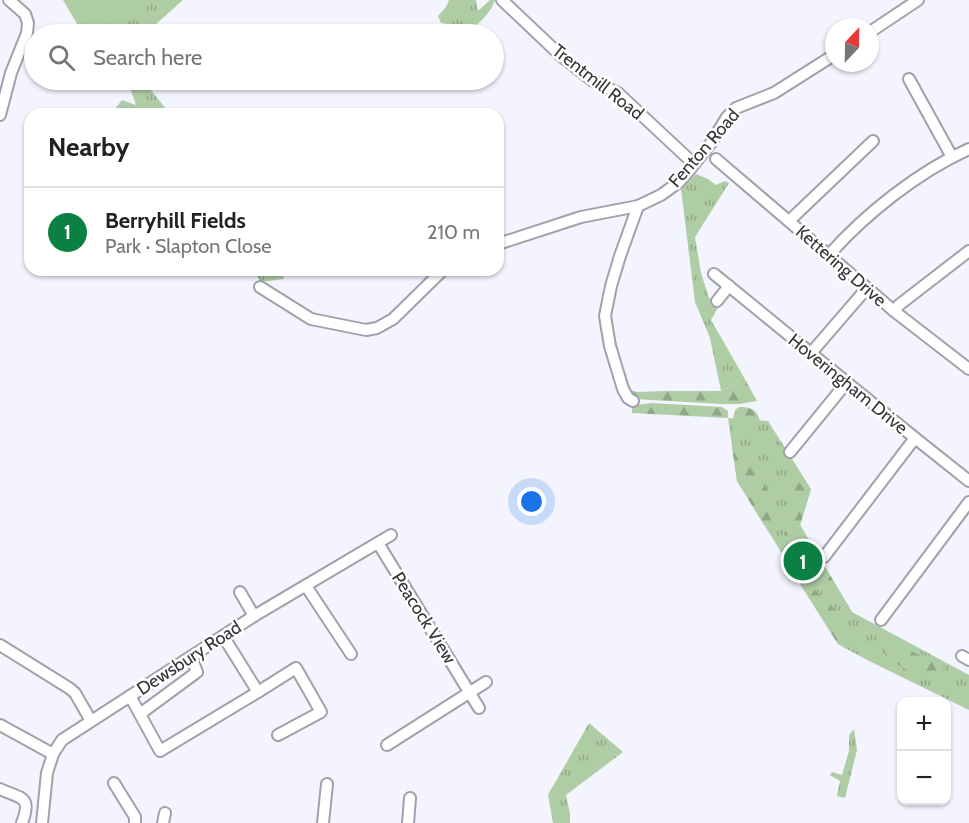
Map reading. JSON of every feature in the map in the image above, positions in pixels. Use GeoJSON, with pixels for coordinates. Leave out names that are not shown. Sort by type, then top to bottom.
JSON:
{"type":"FeatureCollection","features":[{"type":"Feature","properties":{"kind":"street"},"geometry":{"type":"LineString","coordinates":[[9,0],[25,14],[28,24]]}},
{"type":"Feature","properties":{"kind":"street","name":"Trentmill Road"},"geometry":{"type":"LineString","coordinates":[[502,0],[560,55],[593,81],[618,93],[694,164]]}},
{"type":"Feature","properties":{"kind":"street"},"geometry":{"type":"LineString","coordinates":[[879,26],[918,0]]}},
{"type":"Feature","properties":{"kind":"street"},"geometry":{"type":"LineString","coordinates":[[0,116],[11,73],[24,40]]}},
{"type":"Feature","properties":{"kind":"street","name":"Fenton Road"},"geometry":{"type":"LineString","coordinates":[[504,242],[581,217],[638,206],[661,195],[679,182],[736,108],[774,93],[825,62]]}},
{"type":"Feature","properties":{"kind":"street"},"geometry":{"type":"LineString","coordinates":[[909,79],[952,157]]}},
{"type":"Feature","properties":{"kind":"street"},"geometry":{"type":"LineString","coordinates":[[789,221],[873,141]]}},
{"type":"Feature","properties":{"kind":"street"},"geometry":{"type":"LineString","coordinates":[[828,256],[887,201],[952,157],[969,149]]}},
{"type":"Feature","properties":{"kind":"street","name":"Kettering Drive"},"geometry":{"type":"LineString","coordinates":[[716,159],[894,311],[969,369]]}},
{"type":"Feature","properties":{"kind":"street"},"geometry":{"type":"LineString","coordinates":[[633,401],[628,398],[623,389],[610,346],[605,316],[611,286],[638,206]]}},
{"type":"Feature","properties":{"kind":"street"},"geometry":{"type":"LineString","coordinates":[[894,311],[898,305],[969,251]]}},
{"type":"Feature","properties":{"kind":"street","name":"Hoveringham Drive"},"geometry":{"type":"LineString","coordinates":[[714,274],[969,481]]}},
{"type":"Feature","properties":{"kind":"street"},"geometry":{"type":"LineString","coordinates":[[260,288],[311,320],[366,330],[377,328],[393,319],[437,276]]}},
{"type":"Feature","properties":{"kind":"street"},"geometry":{"type":"LineString","coordinates":[[717,300],[729,286]]}},
{"type":"Feature","properties":{"kind":"street"},"geometry":{"type":"LineString","coordinates":[[811,353],[867,288]]}},
{"type":"Feature","properties":{"kind":"street"},"geometry":{"type":"LineString","coordinates":[[790,452],[805,441],[847,382]]}},
{"type":"Feature","properties":{"kind":"street"},"geometry":{"type":"LineString","coordinates":[[824,557],[915,438]]}},
{"type":"Feature","properties":{"kind":"street"},"geometry":{"type":"LineString","coordinates":[[881,620],[969,502]]}},
{"type":"Feature","properties":{"kind":"street","name":"Dewsbury Road"},"geometry":{"type":"LineString","coordinates":[[42,823],[47,773],[53,754],[62,740],[254,616],[391,535]]}},
{"type":"Feature","properties":{"kind":"street"},"geometry":{"type":"LineString","coordinates":[[821,538],[832,546]]}},
{"type":"Feature","properties":{"kind":"street","name":"Peacock View"},"geometry":{"type":"LineString","coordinates":[[378,543],[479,708]]}},
{"type":"Feature","properties":{"kind":"street"},"geometry":{"type":"LineString","coordinates":[[306,586],[351,654]]}},
{"type":"Feature","properties":{"kind":"street"},"geometry":{"type":"LineString","coordinates":[[240,592],[254,616]]}},
{"type":"Feature","properties":{"kind":"street"},"geometry":{"type":"LineString","coordinates":[[889,609],[899,616]]}},
{"type":"Feature","properties":{"kind":"street"},"geometry":{"type":"LineString","coordinates":[[223,636],[258,692]]}},
{"type":"Feature","properties":{"kind":"street"},"geometry":{"type":"LineString","coordinates":[[0,645],[75,693],[91,721]]}},
{"type":"Feature","properties":{"kind":"street"},"geometry":{"type":"LineString","coordinates":[[140,714],[197,672],[191,657]]}},
{"type":"Feature","properties":{"kind":"street"},"geometry":{"type":"LineString","coordinates":[[130,696],[160,752],[296,668],[321,712],[278,735]]}},
{"type":"Feature","properties":{"kind":"street"},"geometry":{"type":"LineString","coordinates":[[387,745],[486,682]]}},
{"type":"Feature","properties":{"kind":"street"},"geometry":{"type":"LineString","coordinates":[[0,725],[53,754]]}},
{"type":"Feature","properties":{"kind":"street"},"geometry":{"type":"LineString","coordinates":[[114,783],[135,818],[135,823]]}},
{"type":"Feature","properties":{"kind":"street"},"geometry":{"type":"LineString","coordinates":[[323,823],[327,784]]}},
{"type":"Feature","properties":{"kind":"street"},"geometry":{"type":"LineString","coordinates":[[0,789],[24,800],[27,804],[22,823]]}},
{"type":"Feature","properties":{"kind":"street"},"geometry":{"type":"LineString","coordinates":[[408,823],[410,798]]}},
{"type":"Feature","properties":{"kind":"green space"},"geometry":{"type":"Polygon","coordinates":[[[63,0],[183,0],[156,24],[77,24],[63,0]]]}},
{"type":"Feature","properties":{"kind":"green space"},"geometry":{"type":"Polygon","coordinates":[[[69,0],[152,0],[107,24],[84,24],[69,0]]]}},
{"type":"Feature","properties":{"kind":"green space"},"geometry":{"type":"Polygon","coordinates":[[[449,0],[476,0],[478,11],[490,0],[495,0],[478,24],[441,23],[438,16],[449,0]]]}},
{"type":"Feature","properties":{"kind":"green space"},"geometry":{"type":"Polygon","coordinates":[[[131,90],[151,90],[165,108],[139,108],[131,90]]]}},
{"type":"Feature","properties":{"kind":"green space"},"geometry":{"type":"Polygon","coordinates":[[[122,100],[139,108],[116,108],[122,100]]]}},
{"type":"Feature","properties":{"kind":"green space"},"geometry":{"type":"Polygon","coordinates":[[[694,173],[696,174],[681,189],[641,212],[623,262],[638,212],[694,173]]]}},
{"type":"Feature","properties":{"kind":"green space"},"geometry":{"type":"Polygon","coordinates":[[[696,174],[716,185],[725,181],[729,183],[695,237],[701,273],[709,298],[719,306],[711,320],[742,374],[736,385],[721,391],[710,338],[695,302],[681,189],[696,174]]]}},
{"type":"Feature","properties":{"kind":"green space"},"geometry":{"type":"Polygon","coordinates":[[[257,276],[283,276],[284,279],[261,282],[257,276]]]}},
{"type":"Feature","properties":{"kind":"green space"},"geometry":{"type":"Polygon","coordinates":[[[617,281],[612,304],[613,324],[631,390],[637,392],[721,391],[736,385],[742,374],[757,401],[720,404],[634,399],[621,382],[611,345],[609,305],[617,281]]]}},
{"type":"Feature","properties":{"kind":"green space"},"geometry":{"type":"Polygon","coordinates":[[[652,403],[722,407],[728,411],[728,418],[632,413],[632,407],[635,405],[652,403]]]}},
{"type":"Feature","properties":{"kind":"green space"},"geometry":{"type":"Polygon","coordinates":[[[739,407],[752,410],[760,421],[733,419],[735,410],[739,407]]]}},
{"type":"Feature","properties":{"kind":"green space"},"geometry":{"type":"Polygon","coordinates":[[[728,418],[768,421],[811,489],[800,525],[852,612],[969,675],[969,710],[951,701],[951,697],[942,697],[838,644],[737,481],[728,418]]]}},
{"type":"Feature","properties":{"kind":"green space"},"geometry":{"type":"Polygon","coordinates":[[[732,446],[746,452],[763,475],[770,524],[764,525],[737,481],[732,446]]]}},
{"type":"Feature","properties":{"kind":"green space"},"geometry":{"type":"Polygon","coordinates":[[[790,479],[811,489],[800,525],[852,612],[848,614],[786,545],[785,528],[790,514],[791,494],[782,486],[783,482],[790,479]]]}},
{"type":"Feature","properties":{"kind":"green space"},"geometry":{"type":"Polygon","coordinates":[[[798,581],[808,584],[831,605],[841,618],[843,632],[850,634],[849,650],[838,644],[798,581]]]}},
{"type":"Feature","properties":{"kind":"green space"},"geometry":{"type":"Polygon","coordinates":[[[887,640],[941,663],[944,665],[943,673],[923,675],[904,668],[883,652],[882,643],[887,640]]]}},
{"type":"Feature","properties":{"kind":"green space"},"geometry":{"type":"Polygon","coordinates":[[[589,723],[623,752],[566,795],[570,823],[553,823],[548,795],[589,723]]]}},
{"type":"Feature","properties":{"kind":"green space"},"geometry":{"type":"Polygon","coordinates":[[[854,729],[857,750],[845,798],[837,796],[840,781],[830,775],[832,772],[842,775],[849,751],[849,735],[854,729]]]}},
{"type":"Feature","properties":{"kind":"place","name":"Berryhill Fields"},"geometry":{"type":"Point","coordinates":[803,561]}}]}
